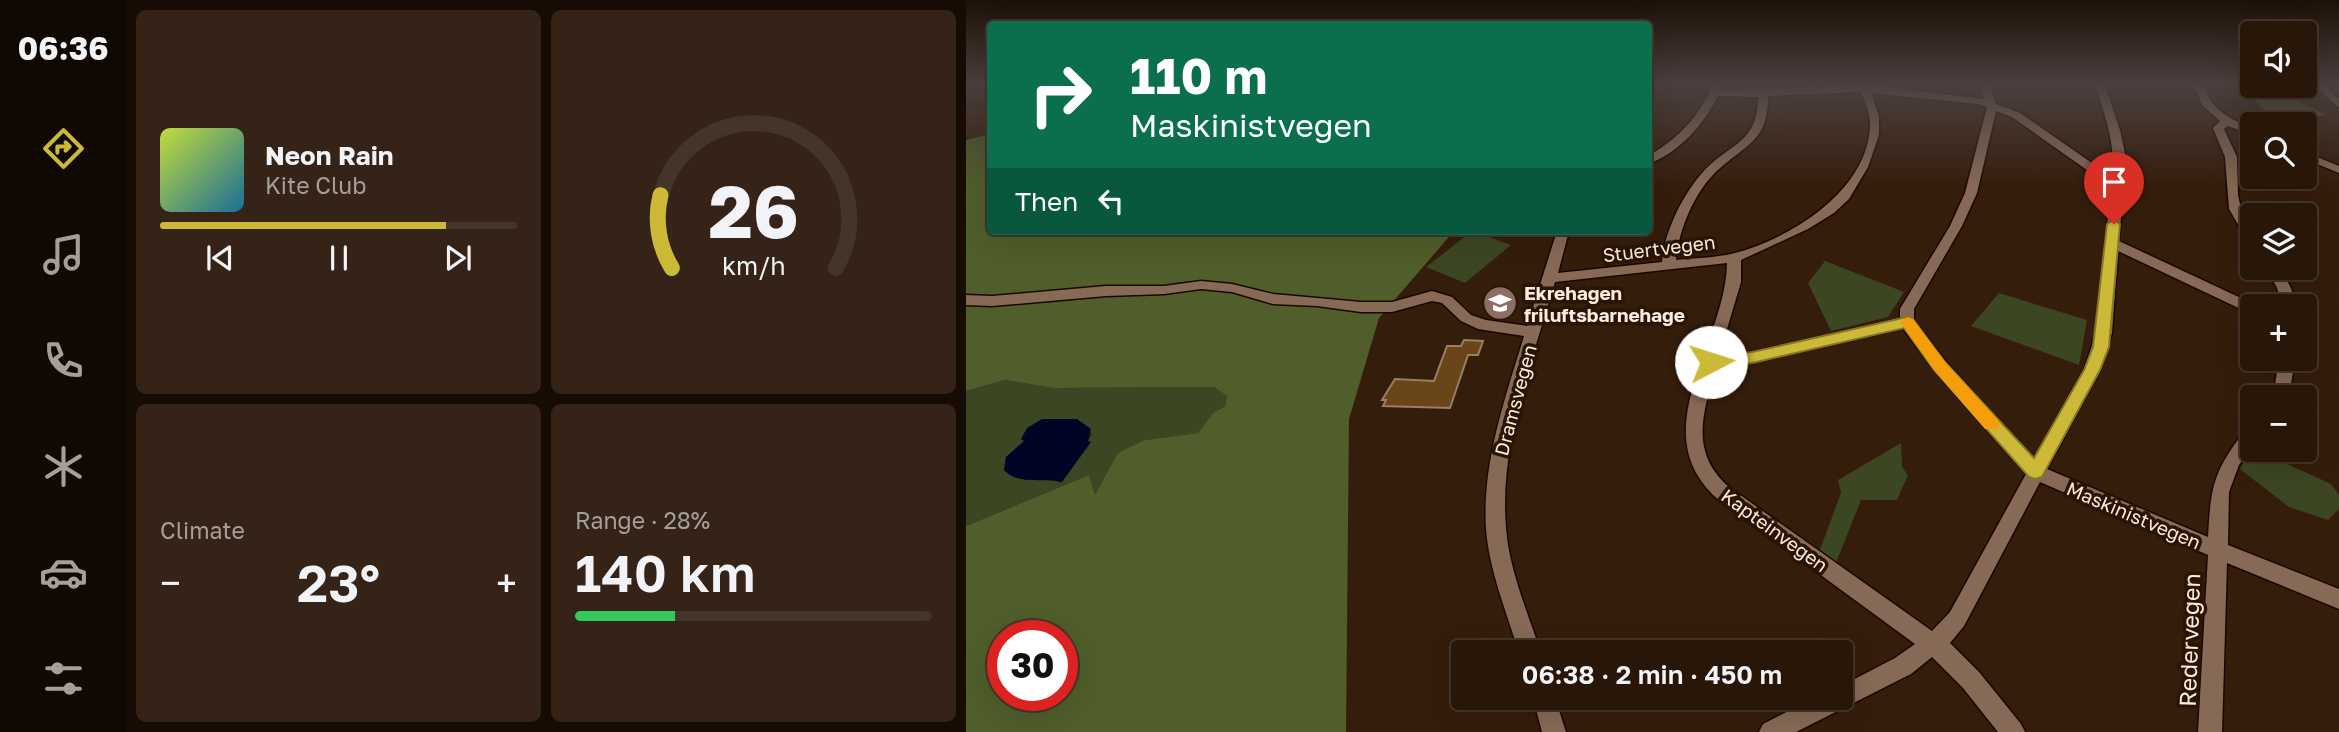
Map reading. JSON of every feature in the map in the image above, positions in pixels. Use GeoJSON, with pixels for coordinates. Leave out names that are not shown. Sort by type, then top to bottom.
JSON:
{"type":"FeatureCollection","features":[{"type":"Feature","properties":{"kind":"street"},"geometry":{"type":"LineString","coordinates":[[1652,158],[1682,138],[1695,119]]}},
{"type":"Feature","properties":{"kind":"street"},"geometry":{"type":"LineString","coordinates":[[1669,266],[1671,245],[1697,187],[1711,170],[1756,135],[1762,119]]}},
{"type":"Feature","properties":{"kind":"street","name":"Stuertvegen"},"geometry":{"type":"LineString","coordinates":[[1549,278],[1734,258],[1751,253],[1820,216],[1843,199],[1862,166],[1874,134],[1874,119]]}},
{"type":"Feature","properties":{"kind":"street"},"geometry":{"type":"LineString","coordinates":[[1711,362],[1752,357],[1907,322],[1907,309],[1956,226],[1971,193],[1988,119]]}},
{"type":"Feature","properties":{"kind":"street"},"geometry":{"type":"LineString","coordinates":[[2022,119],[2116,185]]}},
{"type":"Feature","properties":{"kind":"street"},"geometry":{"type":"LineString","coordinates":[[1853,691],[1903,666],[1950,628],[1976,588],[2035,472],[2092,370],[2101,347],[2120,163],[2111,119]]}},
{"type":"Feature","properties":{"kind":"street"},"geometry":{"type":"LineString","coordinates":[[2224,119],[2240,127]]}},
{"type":"Feature","properties":{"kind":"street"},"geometry":{"type":"LineString","coordinates":[[2227,121],[2218,128],[2231,157],[2233,201],[2240,214]]}},
{"type":"Feature","properties":{"kind":"street"},"geometry":{"type":"LineString","coordinates":[[2317,160],[2339,170]]}},
{"type":"Feature","properties":{"kind":"street","name":"Dramsvegen"},"geometry":{"type":"LineString","coordinates":[[1526,640],[1501,558],[1496,505],[1497,468],[1506,424],[1562,235]]}},
{"type":"Feature","properties":{"kind":"street"},"geometry":{"type":"LineString","coordinates":[[2112,243],[2240,303]]}},
{"type":"Feature","properties":{"kind":"street","name":"Kapteinvegen"},"geometry":{"type":"LineString","coordinates":[[1734,258],[1734,282],[1694,417],[1693,434],[1697,459],[1710,480],[1749,513],[1933,644],[1962,671],[2014,732]]}},
{"type":"Feature","properties":{"kind":"street"},"geometry":{"type":"LineString","coordinates":[[966,300],[992,301],[1106,291],[1157,291],[1201,285],[1232,288],[1273,299],[1308,300],[1361,307],[1392,307],[1432,296],[1443,298],[1466,318],[1483,325],[1533,332]]}},
{"type":"Feature","properties":{"kind":"street","name":"Maskinistvegen"},"geometry":{"type":"LineString","coordinates":[[1907,322],[1940,366],[2035,472],[2217,550],[2339,598]]}},
{"type":"Feature","properties":{"kind":"street","name":"Redervegen"},"geometry":{"type":"LineString","coordinates":[[2210,732],[2220,492],[2224,475],[2240,450]]}},
{"type":"Feature","properties":{"kind":"street"},"geometry":{"type":"LineString","coordinates":[[1548,710],[1554,732]]}},
{"type":"Feature","properties":{"kind":"street"},"geometry":{"type":"LineString","coordinates":[[1771,732],[1816,710]]}},
{"type":"Feature","properties":{"kind":"green space"},"geometry":{"type":"Polygon","coordinates":[[[987,135],[987,235],[1451,235],[1379,318],[1349,419],[1346,732],[966,732],[966,526],[1089,475],[1095,495],[1118,453],[1145,440],[1198,433],[1213,413],[1225,406],[1227,396],[1214,387],[1052,388],[1005,380],[966,391],[966,140],[987,135]]]}},
{"type":"Feature","properties":{"kind":"green space"},"geometry":{"type":"Polygon","coordinates":[[[1467,235],[1483,235],[1511,245],[1465,283],[1426,267],[1467,235]]]}},
{"type":"Feature","properties":{"kind":"green space"},"geometry":{"type":"Polygon","coordinates":[[[1825,261],[1904,292],[1888,317],[1831,331],[1808,283],[1825,261]]]}},
{"type":"Feature","properties":{"kind":"green space"},"geometry":{"type":"Polygon","coordinates":[[[1999,293],[2087,320],[2079,365],[1971,326],[1999,293]]]}},
{"type":"Feature","properties":{"kind":"green space"},"geometry":{"type":"Polygon","coordinates":[[[1005,380],[1052,388],[1214,387],[1227,396],[1225,406],[1213,413],[1198,433],[1145,440],[1095,496],[1089,475],[966,526],[966,391],[1005,380]],[[1077,419],[1028,430],[1021,439],[1026,439],[1006,457],[1004,470],[1025,480],[1053,479],[1060,483],[1090,442],[1088,441],[1092,434],[1077,419]]]}},
{"type":"Feature","properties":{"kind":"green space"},"geometry":{"type":"Polygon","coordinates":[[[1901,443],[1902,467],[1908,475],[1897,500],[1861,500],[1834,568],[1818,555],[1841,493],[1838,480],[1901,443]]]}},
{"type":"Feature","properties":{"kind":"green space"},"geometry":{"type":"Polygon","coordinates":[[[2244,462],[2283,462],[2331,484],[2339,495],[2339,509],[2328,520],[2289,507],[2240,469],[2244,462]]]}},
{"type":"Feature","properties":{"kind":"water"},"geometry":{"type":"Polygon","coordinates":[[[1042,419],[1077,419],[1091,429],[1088,441],[1091,442],[1062,482],[1023,480],[1004,470],[1006,457],[1024,441],[1021,439],[1027,428],[1042,419]]]}},
{"type":"Feature","properties":{"kind":"building"},"geometry":{"type":"Polygon","coordinates":[[[1464,340],[1483,341],[1478,355],[1468,355],[1450,408],[1383,406],[1386,400],[1382,400],[1395,379],[1434,381],[1447,346],[1461,346],[1464,340]]]}},
{"type":"Feature","properties":{"kind":"slow traffic"},"geometry":{"type":"LineString","coordinates":[[1907,322],[1911,331],[1991,424]]}},
{"type":"Feature","properties":{"kind":"place","name":"Ekrehagen friluftsbarnehage"},"geometry":{"type":"Point","coordinates":[1500,303]}},
{"type":"Feature","properties":{"kind":"route"},"geometry":{"type":"LineString","coordinates":[[1711,362],[1733,361],[1907,322],[1911,331],[1940,366],[2035,472],[2092,370],[2101,347],[2114,224]]}}]}
